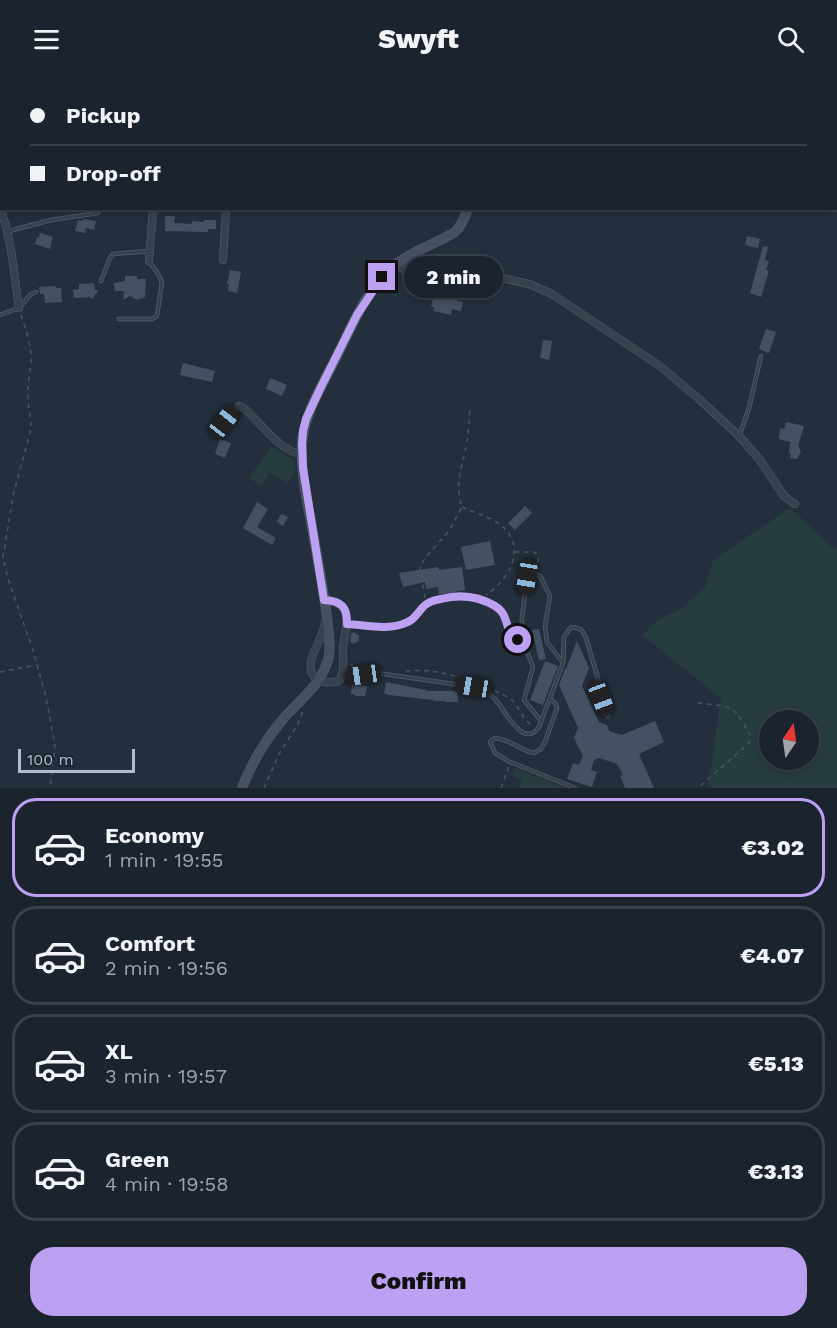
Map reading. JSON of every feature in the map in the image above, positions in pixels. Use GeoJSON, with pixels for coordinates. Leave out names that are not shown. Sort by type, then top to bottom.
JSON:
{"type":"FeatureCollection","features":[{"type":"Feature","properties":{"kind":"street"},"geometry":{"type":"LineString","coordinates":[[1,210],[10,241],[19,308]]}},
{"type":"Feature","properties":{"kind":"street"},"geometry":{"type":"LineString","coordinates":[[149,261],[153,210]]}},
{"type":"Feature","properties":{"kind":"street"},"geometry":{"type":"LineString","coordinates":[[223,260],[226,210]]}},
{"type":"Feature","properties":{"kind":"street"},"geometry":{"type":"LineString","coordinates":[[242,788],[260,751],[284,719],[319,681],[326,666],[330,647],[303,468],[303,431],[306,419],[357,315],[382,277],[406,256],[455,232],[465,218],[467,210]]}},
{"type":"Feature","properties":{"kind":"street"},"geometry":{"type":"LineString","coordinates":[[396,264],[403,269],[427,263],[452,262],[480,273],[529,285],[552,294],[660,366],[699,399],[739,436],[760,460],[784,496],[795,504]]}},
{"type":"Feature","properties":{"kind":"street"},"geometry":{"type":"LineString","coordinates":[[239,406],[294,454],[302,454]]}},
{"type":"Feature","properties":{"kind":"street"},"geometry":{"type":"LineString","coordinates":[[324,600],[333,600],[342,605],[346,613],[343,673],[339,681],[332,683],[325,683],[315,678],[311,664],[324,631],[326,610]]}},
{"type":"Feature","properties":{"kind":"lane"},"geometry":{"type":"LineString","coordinates":[[7,231],[51,220],[99,213]]}},
{"type":"Feature","properties":{"kind":"lane"},"geometry":{"type":"LineString","coordinates":[[101,281],[113,254],[150,251]]}},
{"type":"Feature","properties":{"kind":"lane"},"geometry":{"type":"LineString","coordinates":[[119,319],[152,319],[157,316],[162,282],[149,261]]}},
{"type":"Feature","properties":{"kind":"lane"},"geometry":{"type":"LineString","coordinates":[[0,315],[19,308],[30,294],[36,292]]}},
{"type":"Feature","properties":{"kind":"lane"},"geometry":{"type":"LineString","coordinates":[[739,436],[749,408],[761,356]]}},
{"type":"Feature","properties":{"kind":"lane"},"geometry":{"type":"LineString","coordinates":[[223,434],[224,422],[239,406]]}},
{"type":"Feature","properties":{"kind":"lane"},"geometry":{"type":"LineString","coordinates":[[541,722],[524,700],[533,667],[522,638],[522,618],[527,577],[533,572],[540,576],[549,596],[545,626],[547,642],[563,663]]}},
{"type":"Feature","properties":{"kind":"lane"},"geometry":{"type":"LineString","coordinates":[[347,624],[393,627],[406,623],[416,616],[426,604],[459,596],[480,599],[498,608],[512,636],[524,643]]}},
{"type":"Feature","properties":{"kind":"lane"},"geometry":{"type":"LineString","coordinates":[[342,677],[377,673],[474,687],[495,699],[520,731],[531,734],[535,733],[541,722],[563,663],[564,637],[571,627],[577,627],[584,632],[608,716]]}},
{"type":"Feature","properties":{"kind":"lane"},"geometry":{"type":"LineString","coordinates":[[550,699],[557,708],[541,749],[534,753],[525,751],[501,738],[495,738],[490,742],[495,753],[510,762],[575,788]]}},
{"type":"Feature","properties":{"kind":"path"},"geometry":{"type":"LineString","coordinates":[[19,308],[31,360],[28,388],[31,429],[13,495],[3,557],[46,697],[55,746],[50,788]]}},
{"type":"Feature","properties":{"kind":"path"},"geometry":{"type":"LineString","coordinates":[[426,604],[420,567],[449,531],[462,507],[458,485],[467,441],[470,407]]}},
{"type":"Feature","properties":{"kind":"path"},"geometry":{"type":"LineString","coordinates":[[462,507],[501,525],[512,538],[514,552],[506,577],[495,589],[480,599]]}},
{"type":"Feature","properties":{"kind":"path"},"geometry":{"type":"LineString","coordinates":[[514,552],[534,552],[539,555],[535,574]]}},
{"type":"Feature","properties":{"kind":"path"},"geometry":{"type":"LineString","coordinates":[[0,672],[37,665]]}},
{"type":"Feature","properties":{"kind":"path"},"geometry":{"type":"LineString","coordinates":[[264,788],[279,754],[298,724],[306,696]]}},
{"type":"Feature","properties":{"kind":"path"},"geometry":{"type":"LineString","coordinates":[[698,703],[728,706],[738,713],[751,737],[749,743],[698,788]]}},
{"type":"Feature","properties":{"kind":"path"},"geometry":{"type":"LineString","coordinates":[[501,788],[510,762]]}},
{"type":"Feature","properties":{"kind":"green space"},"geometry":{"type":"Polygon","coordinates":[[[271,447],[292,459],[296,467],[288,483],[269,473],[262,486],[249,478],[271,447]]]}},
{"type":"Feature","properties":{"kind":"green space"},"geometry":{"type":"Polygon","coordinates":[[[790,508],[831,546],[837,548],[837,788],[708,788],[721,698],[642,635],[659,619],[680,609],[705,587],[713,560],[790,508]]]}},
{"type":"Feature","properties":{"kind":"green space"},"geometry":{"type":"Polygon","coordinates":[[[514,768],[567,788],[519,788],[522,780],[512,776],[514,768]]]}},
{"type":"Feature","properties":{"kind":"building"},"geometry":{"type":"Polygon","coordinates":[[[165,216],[175,216],[174,223],[192,224],[192,221],[216,220],[216,229],[208,229],[208,232],[165,231],[165,216]]]}},
{"type":"Feature","properties":{"kind":"building"},"geometry":{"type":"Polygon","coordinates":[[[83,219],[96,221],[94,230],[86,228],[85,233],[75,231],[78,220],[83,221],[83,219]]]}},
{"type":"Feature","properties":{"kind":"building"},"geometry":{"type":"Polygon","coordinates":[[[40,233],[53,237],[50,249],[35,244],[40,233]]]}},
{"type":"Feature","properties":{"kind":"building"},"geometry":{"type":"Polygon","coordinates":[[[747,236],[760,239],[758,248],[745,245],[747,236]]]}},
{"type":"Feature","properties":{"kind":"building"},"geometry":{"type":"Polygon","coordinates":[[[763,246],[768,247],[765,260],[769,261],[766,270],[769,271],[761,297],[750,293],[763,246]]]}},
{"type":"Feature","properties":{"kind":"building"},"geometry":{"type":"Polygon","coordinates":[[[230,270],[241,272],[237,293],[228,291],[230,270]]]}},
{"type":"Feature","properties":{"kind":"building"},"geometry":{"type":"Polygon","coordinates":[[[125,276],[146,279],[145,297],[137,300],[130,296],[123,300],[124,291],[115,291],[114,283],[125,281],[125,276]]]}},
{"type":"Feature","properties":{"kind":"building"},"geometry":{"type":"Polygon","coordinates":[[[94,283],[98,291],[92,299],[90,297],[74,298],[73,290],[79,289],[79,284],[94,283]]]}},
{"type":"Feature","properties":{"kind":"building"},"geometry":{"type":"Polygon","coordinates":[[[56,286],[56,288],[61,288],[62,302],[45,303],[44,294],[40,294],[39,287],[56,286]]]}},
{"type":"Feature","properties":{"kind":"building"},"geometry":{"type":"Polygon","coordinates":[[[434,296],[463,302],[461,311],[452,309],[451,315],[433,311],[434,307],[431,307],[434,296]]]}},
{"type":"Feature","properties":{"kind":"building"},"geometry":{"type":"Polygon","coordinates":[[[766,329],[776,332],[769,353],[759,349],[766,329]]]}},
{"type":"Feature","properties":{"kind":"building"},"geometry":{"type":"Polygon","coordinates":[[[543,340],[552,341],[549,360],[540,358],[543,340]]]}},
{"type":"Feature","properties":{"kind":"building"},"geometry":{"type":"Polygon","coordinates":[[[183,363],[215,371],[212,382],[180,375],[183,363]]]}},
{"type":"Feature","properties":{"kind":"building"},"geometry":{"type":"Polygon","coordinates":[[[270,378],[287,385],[282,396],[266,389],[270,378]]]}},
{"type":"Feature","properties":{"kind":"building"},"geometry":{"type":"Polygon","coordinates":[[[786,422],[804,426],[798,446],[801,451],[797,459],[790,458],[790,442],[779,439],[780,428],[784,429],[786,422]]]}},
{"type":"Feature","properties":{"kind":"building"},"geometry":{"type":"Polygon","coordinates":[[[220,439],[231,443],[225,458],[215,454],[220,439]]]}},
{"type":"Feature","properties":{"kind":"building"},"geometry":{"type":"Polygon","coordinates":[[[257,502],[268,509],[257,527],[276,538],[272,545],[243,528],[257,502]]]}},
{"type":"Feature","properties":{"kind":"building"},"geometry":{"type":"Polygon","coordinates":[[[525,506],[532,513],[515,530],[508,523],[525,506]]]}},
{"type":"Feature","properties":{"kind":"building"},"geometry":{"type":"Polygon","coordinates":[[[281,514],[288,517],[283,526],[277,522],[281,514]]]}},
{"type":"Feature","properties":{"kind":"building"},"geometry":{"type":"Polygon","coordinates":[[[490,541],[495,565],[466,570],[461,547],[490,541]]]}},
{"type":"Feature","properties":{"kind":"building"},"geometry":{"type":"Polygon","coordinates":[[[438,567],[439,570],[462,567],[465,590],[439,595],[438,587],[426,589],[425,582],[403,587],[399,573],[438,567]]]}},
{"type":"Feature","properties":{"kind":"building"},"geometry":{"type":"Polygon","coordinates":[[[539,629],[546,659],[539,660],[532,630],[539,629]]]}},
{"type":"Feature","properties":{"kind":"building"},"geometry":{"type":"Polygon","coordinates":[[[354,632],[359,636],[359,641],[353,644],[350,641],[351,634],[354,632]]]}},
{"type":"Feature","properties":{"kind":"building"},"geometry":{"type":"Polygon","coordinates":[[[577,641],[589,668],[582,686],[599,722],[607,725],[609,731],[622,735],[655,721],[664,742],[639,754],[654,788],[625,788],[620,776],[623,775],[617,764],[599,758],[594,760],[591,770],[597,772],[592,787],[567,779],[573,763],[579,765],[583,756],[574,738],[578,728],[559,685],[577,641]]]}},
{"type":"Feature","properties":{"kind":"building"},"geometry":{"type":"Polygon","coordinates":[[[545,661],[558,666],[543,705],[530,700],[545,661]]]}},
{"type":"Feature","properties":{"kind":"building"},"geometry":{"type":"Polygon","coordinates":[[[386,682],[426,691],[454,691],[457,692],[458,702],[389,695],[384,693],[386,682]]]}},
{"type":"Feature","properties":{"kind":"building"},"geometry":{"type":"Polygon","coordinates":[[[352,683],[367,686],[365,696],[351,694],[352,683]]]}},
{"type":"Feature","properties":{"kind":"route"},"geometry":{"type":"LineString","coordinates":[[382,277],[357,315],[306,419],[303,431],[303,468],[324,600],[333,600],[342,605],[345,609],[347,624],[393,627],[411,620],[426,604],[449,597],[468,596],[498,608],[503,614],[508,630],[518,640]]}}]}
